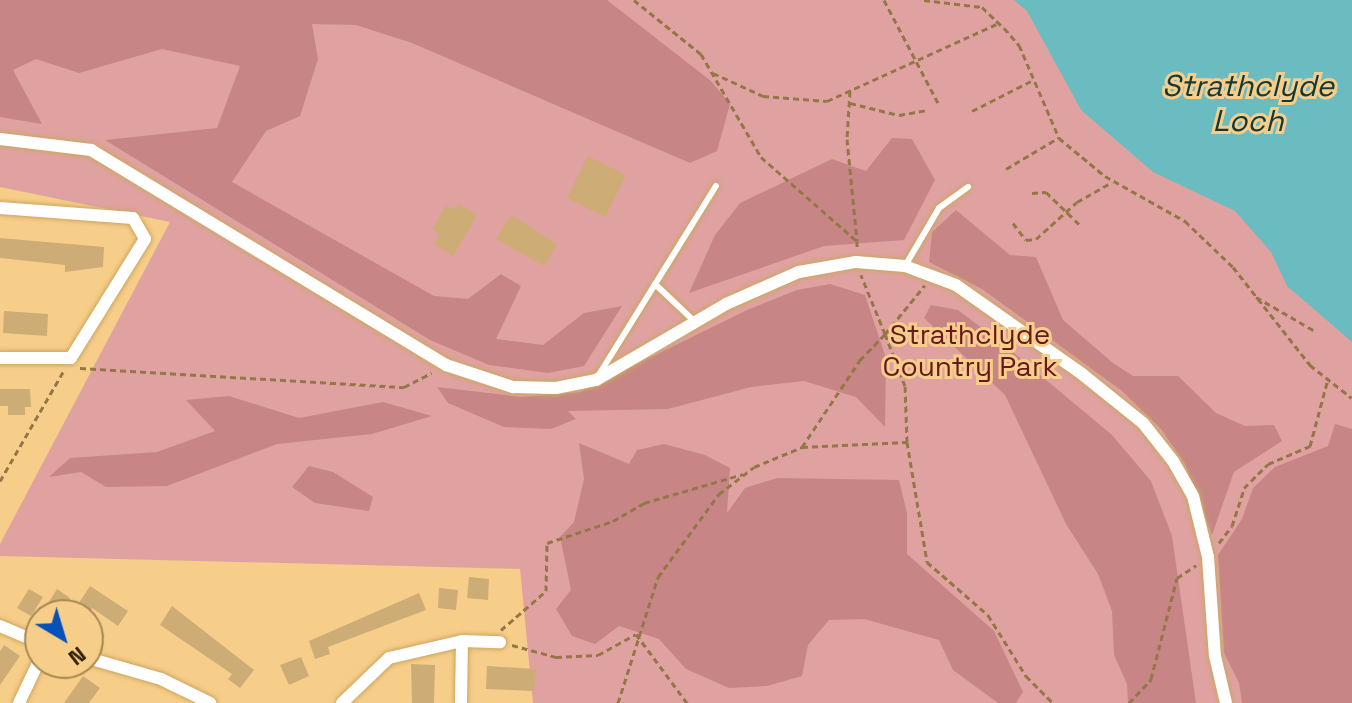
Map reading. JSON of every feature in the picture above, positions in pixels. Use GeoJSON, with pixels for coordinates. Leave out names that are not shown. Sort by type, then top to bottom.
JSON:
{"type":"FeatureCollection","features":[{"type":"Feature","properties":{"kind":"street"},"geometry":{"type":"LineString","coordinates":[[0,139],[91,150],[446,365],[513,387],[556,388],[596,380],[788,277],[856,262],[905,266],[933,276],[994,311],[1143,423],[1193,496],[1208,557],[1215,656],[1226,703]]}},
{"type":"Feature","properties":{"kind":"street"},"geometry":{"type":"LineString","coordinates":[[0,208],[133,218],[145,239],[68,362],[0,358]]}},
{"type":"Feature","properties":{"kind":"street"},"geometry":{"type":"LineString","coordinates":[[0,626],[24,636]]}},
{"type":"Feature","properties":{"kind":"street"},"geometry":{"type":"LineString","coordinates":[[342,703],[389,658],[462,641],[496,642]]}},
{"type":"Feature","properties":{"kind":"street"},"geometry":{"type":"LineString","coordinates":[[461,703],[462,641]]}},
{"type":"Feature","properties":{"kind":"street"},"geometry":{"type":"LineString","coordinates":[[104,663],[161,679],[210,703]]}},
{"type":"Feature","properties":{"kind":"street"},"geometry":{"type":"LineString","coordinates":[[19,703],[30,679]]}},
{"type":"Feature","properties":{"kind":"lane"},"geometry":{"type":"LineString","coordinates":[[596,380],[716,186]]}},
{"type":"Feature","properties":{"kind":"lane"},"geometry":{"type":"LineString","coordinates":[[905,266],[939,208],[968,187]]}},
{"type":"Feature","properties":{"kind":"lane"},"geometry":{"type":"LineString","coordinates":[[655,284],[696,324]]}},
{"type":"Feature","properties":{"kind":"path"},"geometry":{"type":"LineString","coordinates":[[634,0],[701,54],[761,157],[857,241]]}},
{"type":"Feature","properties":{"kind":"path"},"geometry":{"type":"LineString","coordinates":[[884,0],[919,61],[938,103]]}},
{"type":"Feature","properties":{"kind":"path"},"geometry":{"type":"LineString","coordinates":[[924,0],[982,7],[1019,45],[1059,138],[1114,181],[1185,221],[1256,296],[1310,365],[1352,398]]}},
{"type":"Feature","properties":{"kind":"path"},"geometry":{"type":"LineString","coordinates":[[711,72],[763,96],[827,101],[999,23]]}},
{"type":"Feature","properties":{"kind":"path"},"geometry":{"type":"LineString","coordinates":[[972,111],[1033,79]]}},
{"type":"Feature","properties":{"kind":"path"},"geometry":{"type":"LineString","coordinates":[[850,91],[847,139],[857,241],[856,262],[905,386],[907,442],[927,562],[988,615],[1026,676],[1053,703]]}},
{"type":"Feature","properties":{"kind":"path"},"geometry":{"type":"LineString","coordinates":[[849,103],[899,115],[927,110]]}},
{"type":"Feature","properties":{"kind":"path"},"geometry":{"type":"LineString","coordinates":[[1006,169],[1059,138]]}},
{"type":"Feature","properties":{"kind":"path"},"geometry":{"type":"LineString","coordinates":[[1013,223],[1026,240],[1036,239],[1068,210],[1114,181]]}},
{"type":"Feature","properties":{"kind":"path"},"geometry":{"type":"LineString","coordinates":[[1032,193],[1046,192],[1068,210],[1081,226]]}},
{"type":"Feature","properties":{"kind":"path"},"geometry":{"type":"LineString","coordinates":[[802,447],[860,360],[933,276]]}},
{"type":"Feature","properties":{"kind":"path"},"geometry":{"type":"LineString","coordinates":[[1256,296],[1315,331]]}},
{"type":"Feature","properties":{"kind":"path"},"geometry":{"type":"LineString","coordinates":[[0,481],[68,362],[404,387],[446,365]]}},
{"type":"Feature","properties":{"kind":"path"},"geometry":{"type":"LineString","coordinates":[[1129,703],[1151,679],[1177,578],[1208,557],[1232,526],[1244,488],[1268,464],[1310,446],[1328,379]]}},
{"type":"Feature","properties":{"kind":"path"},"geometry":{"type":"LineString","coordinates":[[496,642],[546,591],[547,543],[613,521],[644,503],[746,473],[802,447],[907,442]]}},
{"type":"Feature","properties":{"kind":"path"},"geometry":{"type":"LineString","coordinates":[[618,703],[636,634],[658,577],[719,494],[746,473]]}},
{"type":"Feature","properties":{"kind":"path"},"geometry":{"type":"LineString","coordinates":[[496,642],[556,657],[584,656],[598,655],[636,634]]}},
{"type":"Feature","properties":{"kind":"path"},"geometry":{"type":"LineString","coordinates":[[636,634],[687,703]]}},
{"type":"Feature","properties":{"kind":"green space","name":"Strathclyde Country Park"},"geometry":{"type":"Polygon","coordinates":[[[0,0],[1352,0],[1352,703],[533,703],[520,569],[0,556],[0,544],[170,222],[0,187],[0,0]]]}},
{"type":"Feature","properties":{"kind":"green space"},"geometry":{"type":"Polygon","coordinates":[[[0,0],[607,0],[711,81],[730,104],[717,151],[690,163],[412,43],[356,25],[312,24],[318,59],[300,116],[266,131],[232,182],[434,296],[468,299],[501,274],[521,286],[496,339],[543,345],[584,313],[622,306],[584,366],[548,373],[489,365],[430,340],[105,140],[217,128],[240,66],[162,49],[79,73],[36,59],[13,70],[42,124],[0,117],[0,0]]]}},
{"type":"Feature","properties":{"kind":"green space"},"geometry":{"type":"Polygon","coordinates":[[[892,138],[912,139],[935,180],[904,240],[824,246],[689,293],[715,235],[740,203],[832,159],[866,171],[892,138]]]}},
{"type":"Feature","properties":{"kind":"green space"},"geometry":{"type":"Polygon","coordinates":[[[956,210],[1010,255],[1036,257],[1063,320],[1113,363],[1133,376],[1178,376],[1216,413],[1245,426],[1274,425],[1282,441],[1234,472],[1212,535],[1185,464],[1161,429],[1122,391],[982,289],[929,262],[932,232],[956,210]]]}},
{"type":"Feature","properties":{"kind":"green space"},"geometry":{"type":"Polygon","coordinates":[[[830,284],[865,295],[886,358],[885,427],[856,397],[804,381],[751,387],[668,409],[568,411],[576,419],[551,429],[504,427],[448,403],[437,387],[522,397],[580,392],[747,310],[797,290],[830,284]]]}},
{"type":"Feature","properties":{"kind":"green space"},"geometry":{"type":"Polygon","coordinates":[[[931,305],[958,310],[1003,344],[1112,435],[1151,481],[1172,536],[1196,703],[1128,703],[1127,684],[1114,655],[1112,611],[1098,574],[1066,524],[1005,395],[924,318],[931,305]]]}},
{"type":"Feature","properties":{"kind":"green space"},"geometry":{"type":"Polygon","coordinates":[[[229,396],[299,418],[383,402],[432,416],[372,434],[277,444],[167,486],[106,487],[81,472],[49,477],[70,458],[157,452],[215,431],[186,400],[229,396]]]}},
{"type":"Feature","properties":{"kind":"green space"},"geometry":{"type":"Polygon","coordinates":[[[1335,424],[1352,429],[1352,703],[1242,703],[1239,683],[1224,653],[1218,555],[1242,519],[1253,488],[1275,467],[1328,446],[1335,424]]]}},
{"type":"Feature","properties":{"kind":"green space"},"geometry":{"type":"Polygon","coordinates":[[[579,443],[629,464],[637,450],[664,444],[705,455],[730,468],[727,513],[745,488],[777,478],[899,480],[907,513],[907,554],[994,631],[1023,692],[1016,703],[998,703],[953,670],[939,640],[864,619],[829,620],[808,645],[802,676],[767,686],[729,688],[686,669],[659,639],[619,626],[595,644],[572,636],[556,609],[571,590],[560,537],[574,522],[584,479],[579,443]]]}},
{"type":"Feature","properties":{"kind":"green space"},"geometry":{"type":"Polygon","coordinates":[[[309,466],[333,472],[373,497],[369,511],[315,503],[292,487],[309,466]]]}},
{"type":"Feature","properties":{"kind":"water","name":"Strathclyde Loch"},"geometry":{"type":"Polygon","coordinates":[[[1014,0],[1352,0],[1352,342],[1287,286],[1271,252],[1235,211],[1153,172],[1081,110],[1027,11],[1014,0]]]}},
{"type":"Feature","properties":{"kind":"building"},"geometry":{"type":"Polygon","coordinates":[[[588,156],[626,175],[605,217],[567,198],[588,156]]]}},
{"type":"Feature","properties":{"kind":"building"},"geometry":{"type":"Polygon","coordinates":[[[458,203],[477,215],[453,256],[434,244],[440,234],[432,229],[446,205],[454,210],[458,203]]]}},
{"type":"Feature","properties":{"kind":"building"},"geometry":{"type":"Polygon","coordinates":[[[511,215],[557,244],[544,266],[496,239],[511,215]]]}},
{"type":"Feature","properties":{"kind":"building"},"geometry":{"type":"Polygon","coordinates":[[[0,238],[104,247],[103,267],[65,272],[65,265],[0,258],[0,238]]]}},
{"type":"Feature","properties":{"kind":"building"},"geometry":{"type":"Polygon","coordinates":[[[4,311],[48,314],[47,336],[3,333],[4,311]]]}},
{"type":"Feature","properties":{"kind":"building"},"geometry":{"type":"Polygon","coordinates":[[[0,389],[30,389],[31,407],[25,407],[25,415],[8,415],[8,406],[0,406],[0,389]]]}},
{"type":"Feature","properties":{"kind":"building"},"geometry":{"type":"Polygon","coordinates":[[[469,577],[489,579],[488,600],[467,598],[469,577]]]}},
{"type":"Feature","properties":{"kind":"building"},"geometry":{"type":"Polygon","coordinates":[[[90,586],[128,611],[118,626],[104,616],[104,599],[81,599],[90,586]]]}},
{"type":"Feature","properties":{"kind":"building"},"geometry":{"type":"Polygon","coordinates":[[[439,588],[458,590],[456,610],[438,608],[439,588]]]}},
{"type":"Feature","properties":{"kind":"building"},"geometry":{"type":"Polygon","coordinates":[[[29,589],[43,597],[24,599],[24,612],[17,608],[29,589]]]}},
{"type":"Feature","properties":{"kind":"building"},"geometry":{"type":"Polygon","coordinates":[[[57,589],[70,598],[69,599],[51,599],[57,589]]]}},
{"type":"Feature","properties":{"kind":"building"},"geometry":{"type":"Polygon","coordinates":[[[419,593],[426,610],[328,647],[330,654],[315,659],[309,641],[419,593]]]}},
{"type":"Feature","properties":{"kind":"building"},"geometry":{"type":"Polygon","coordinates":[[[172,606],[254,670],[240,688],[228,679],[232,674],[160,625],[172,606]]]}},
{"type":"Feature","properties":{"kind":"building"},"geometry":{"type":"Polygon","coordinates":[[[4,645],[20,656],[0,685],[0,651],[4,645]]]}},
{"type":"Feature","properties":{"kind":"building"},"geometry":{"type":"Polygon","coordinates":[[[301,657],[309,676],[289,685],[280,665],[301,657]]]}},
{"type":"Feature","properties":{"kind":"building"},"geometry":{"type":"Polygon","coordinates":[[[411,664],[435,665],[434,703],[412,703],[411,664]]]}},
{"type":"Feature","properties":{"kind":"building"},"geometry":{"type":"Polygon","coordinates":[[[487,666],[536,669],[534,691],[486,689],[487,666]]]}},
{"type":"Feature","properties":{"kind":"building"},"geometry":{"type":"Polygon","coordinates":[[[81,679],[87,679],[100,688],[89,703],[64,703],[81,679]]]}}]}
